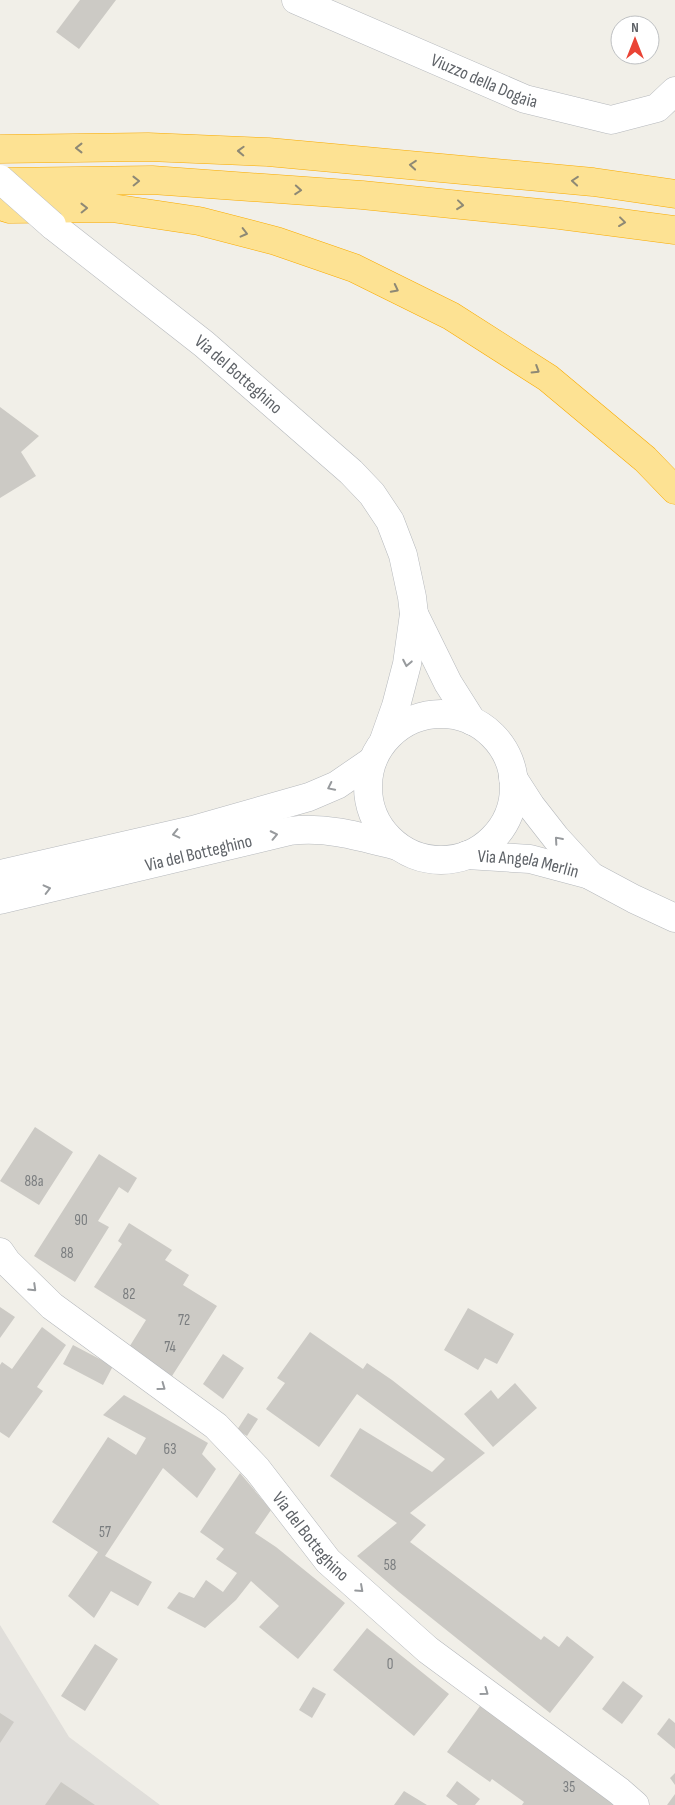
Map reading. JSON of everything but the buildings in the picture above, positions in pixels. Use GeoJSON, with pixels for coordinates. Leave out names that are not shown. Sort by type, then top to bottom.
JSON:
{"type":"FeatureCollection","features":[{"type":"Feature","properties":{"kind":"highway"},"geometry":{"type":"LineString","coordinates":[[0,149],[148,147],[268,152],[593,182],[675,194]]}},
{"type":"Feature","properties":{"kind":"highway"},"geometry":{"type":"LineString","coordinates":[[0,180],[152,180],[362,195],[560,215],[675,230]]}},
{"type":"Feature","properties":{"kind":"highway"},"geometry":{"type":"LineString","coordinates":[[0,206],[10,209],[112,208],[199,222],[276,241],[354,268],[450,316],[548,378],[645,459],[675,490]]}},
{"type":"Feature","properties":{"kind":"street","name":"Viuzzo della Dogaia"},"geometry":{"type":"LineString","coordinates":[[296,0],[525,99],[611,120],[657,108],[675,91]]}},
{"type":"Feature","properties":{"kind":"street","name":"Via del Botteghino"},"geometry":{"type":"LineString","coordinates":[[0,180],[52,225],[204,344],[363,484],[381,508],[396,534],[407,573],[414,614],[448,683],[472,721]]}},
{"type":"Feature","properties":{"kind":"street","name":"Via del Botteghino"},"geometry":{"type":"LineString","coordinates":[[398,846],[384,833],[374,817],[367,789],[368,779],[396,706],[407,664],[414,614]]}},
{"type":"Feature","properties":{"kind":"street","name":"Via del Botteghino"},"geometry":{"type":"LineString","coordinates":[[0,874],[193,830],[309,797],[337,785],[378,751],[403,724],[424,716],[454,715],[472,721],[487,731],[500,744],[506,754],[513,778],[512,802],[504,824],[488,843],[466,855],[455,858],[431,859],[414,854],[398,846],[336,832],[290,831],[0,900]]}},
{"type":"Feature","properties":{"kind":"street","name":"Via Angela Merlin"},"geometry":{"type":"LineString","coordinates":[[513,778],[531,806],[556,838],[591,876]]}},
{"type":"Feature","properties":{"kind":"street","name":"Via Angela Merlin"},"geometry":{"type":"LineString","coordinates":[[466,855],[530,859],[591,876],[634,900],[675,918]]}},
{"type":"Feature","properties":{"kind":"street","name":"Via del Botteghino"},"geometry":{"type":"LineString","coordinates":[[0,1252],[7,1262],[52,1306],[216,1426],[257,1469],[328,1561],[428,1650],[636,1805]]}},
{"type":"Feature","properties":{"kind":"shaded area"},"geometry":{"type":"Polygon","coordinates":[[[0,1625],[69,1737],[160,1805],[0,1805],[0,1625]]]}}]}
